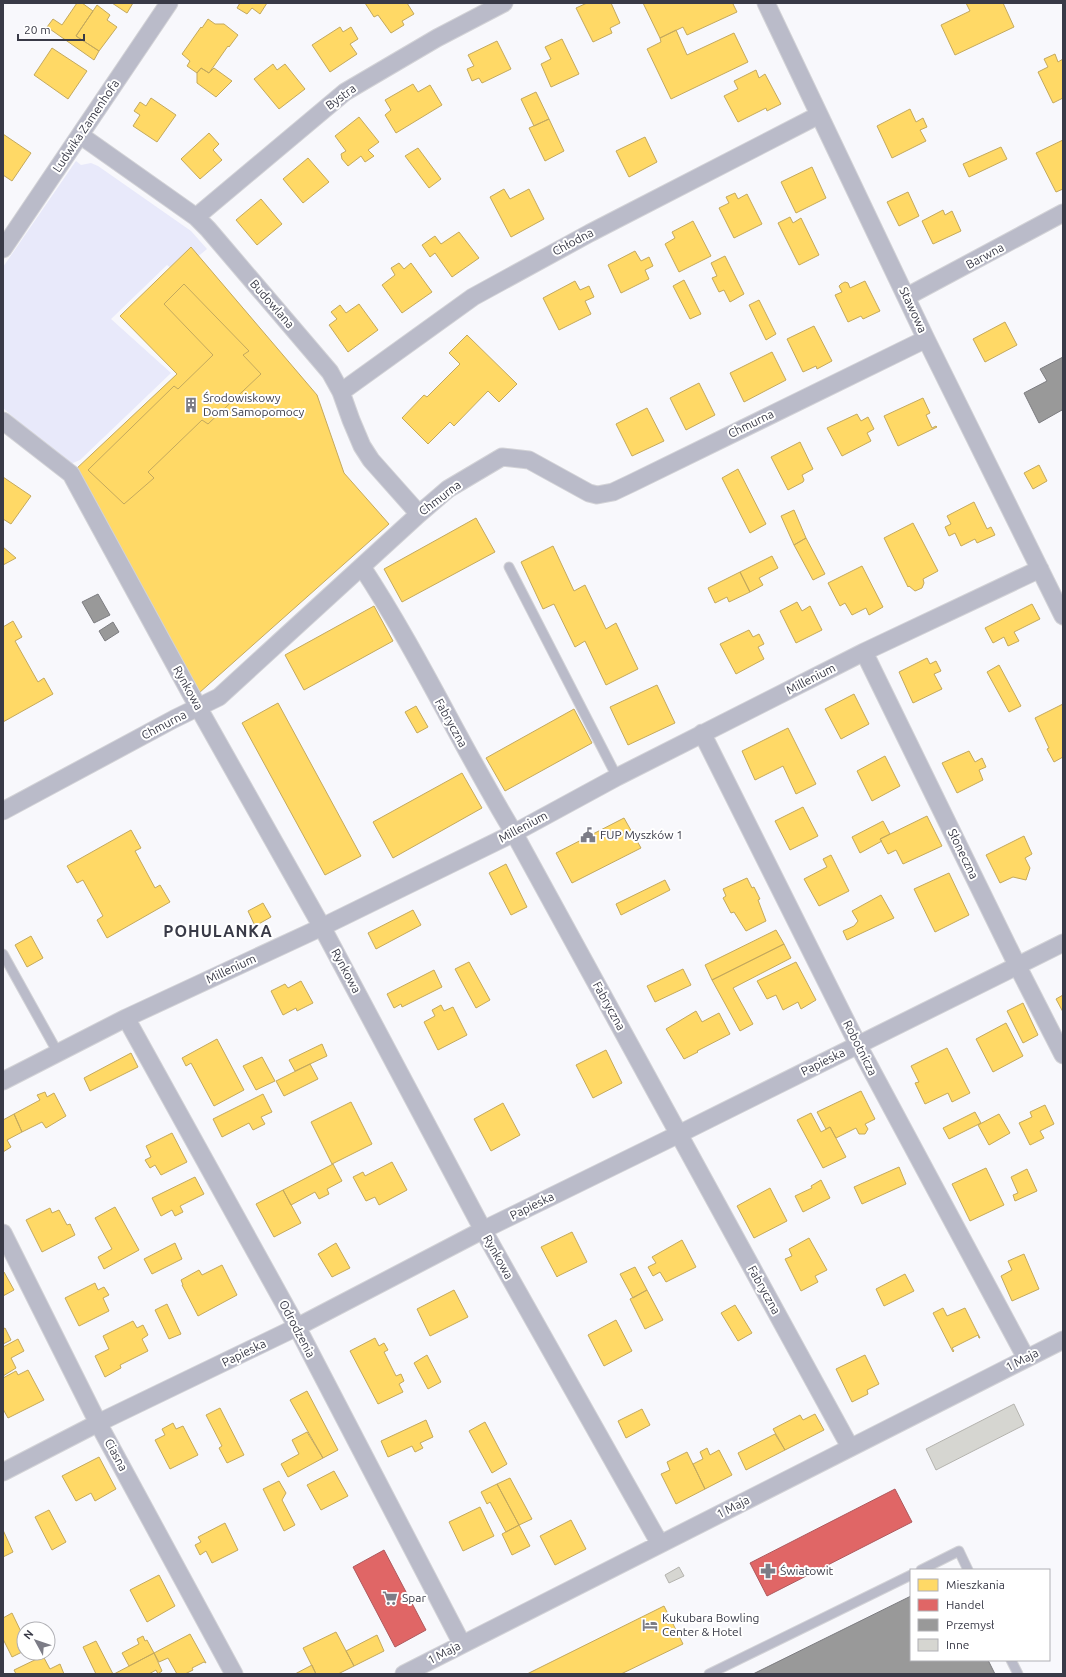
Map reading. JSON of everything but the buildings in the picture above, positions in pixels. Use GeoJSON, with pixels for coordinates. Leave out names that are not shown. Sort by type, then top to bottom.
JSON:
{"type":"FeatureCollection","features":[{"type":"Feature","properties":{"kind":"street","name":"Ludwika Zamenhofa"},"geometry":{"type":"LineString","coordinates":[[3,249],[169,3]]}},
{"type":"Feature","properties":{"kind":"street","name":"Bystra"},"geometry":{"type":"LineString","coordinates":[[196,217],[345,92],[438,38],[504,3]]}},
{"type":"Feature","properties":{"kind":"street","name":"Stawowa"},"geometry":{"type":"LineString","coordinates":[[766,3],[926,339],[1063,616]]}},
{"type":"Feature","properties":{"kind":"street","name":"Chłodna"},"geometry":{"type":"LineString","coordinates":[[341,392],[473,297],[590,233],[819,115]]}},
{"type":"Feature","properties":{"kind":"street","name":"Budowlana"},"geometry":{"type":"LineString","coordinates":[[80,135],[196,217],[330,372],[341,392],[362,446],[370,460],[419,514]]}},
{"type":"Feature","properties":{"kind":"street","name":"Barwna"},"geometry":{"type":"LineString","coordinates":[[906,297],[1063,214]]}},
{"type":"Feature","properties":{"kind":"street","name":"Chmurna"},"geometry":{"type":"LineString","coordinates":[[3,811],[174,719],[219,697],[448,489],[502,457],[529,460],[589,493],[604,495],[613,492],[926,339]]}},
{"type":"Feature","properties":{"kind":"street","name":"Rynkowa"},"geometry":{"type":"LineString","coordinates":[[3,421],[71,474],[198,707],[322,927],[483,1230],[660,1544]]}},
{"type":"Feature","properties":{"kind":"street","name":"Fabryczna"},"geometry":{"type":"LineString","coordinates":[[362,567],[410,647],[474,764],[514,833],[850,1447]]}},
{"type":"Feature","properties":{"kind":"street","name":"Millenium"},"geometry":{"type":"LineString","coordinates":[[3,1080],[126,1018],[322,927],[514,833],[702,733],[864,652],[1040,569]]}},
{"type":"Feature","properties":{"kind":"street","name":"Słoneczna"},"geometry":{"type":"LineString","coordinates":[[864,652],[1016,965],[1063,1055]]}},
{"type":"Feature","properties":{"kind":"street","name":"Robotnicza"},"geometry":{"type":"LineString","coordinates":[[702,733],[858,1045],[1026,1358]]}},
{"type":"Feature","properties":{"kind":"street","name":"Papieska"},"geometry":{"type":"LineString","coordinates":[[3,1472],[98,1423],[297,1327],[483,1230],[1063,943]]}},
{"type":"Feature","properties":{"kind":"street","name":"Odrodzenia"},"geometry":{"type":"LineString","coordinates":[[126,1018],[297,1327],[462,1644]]}},
{"type":"Feature","properties":{"kind":"street","name":"Ciasna"},"geometry":{"type":"LineString","coordinates":[[3,1233],[98,1423],[234,1674]]}},
{"type":"Feature","properties":{"kind":"street","name":"1 Maja"},"geometry":{"type":"LineString","coordinates":[[404,1674],[1026,1358],[1061,1345]]}},
{"type":"Feature","properties":{"kind":"lane"},"geometry":{"type":"LineString","coordinates":[[510,567],[617,777]]}},
{"type":"Feature","properties":{"kind":"lane"},"geometry":{"type":"LineString","coordinates":[[3,954],[58,1053]]}},
{"type":"Feature","properties":{"kind":"lane"},"geometry":{"type":"LineString","coordinates":[[923,1569],[959,1551],[968,1569]]}},
{"type":"Feature","properties":{"kind":"lane"},"geometry":{"type":"LineString","coordinates":[[709,1674],[910,1575]]}},
{"type":"Feature","properties":{"kind":"lane"},"geometry":{"type":"LineString","coordinates":[[1012,1661],[1018,1674]]}},
{"type":"Feature","properties":{"kind":"shaded area"},"geometry":{"type":"Polygon","coordinates":[[[76,161],[81,165],[91,163],[98,166],[191,231],[207,249],[178,273],[167,265],[111,319],[171,373],[80,460],[68,465],[3,408],[3,267],[76,161]]]}},
{"type":"Feature","properties":{"kind":"place","name":"Środowiskowy Dom Samopomocy"},"geometry":{"type":"Point","coordinates":[191,405]}},
{"type":"Feature","properties":{"kind":"place","name":"FUP Myszków 1"},"geometry":{"type":"Point","coordinates":[588,835]}},
{"type":"Feature","properties":{"kind":"place","name":"Światowit"},"geometry":{"type":"Point","coordinates":[768,1571]}},
{"type":"Feature","properties":{"kind":"place","name":"Spar"},"geometry":{"type":"Point","coordinates":[390,1598]}},
{"type":"Feature","properties":{"kind":"place","name":"Kukubara Bowling Center & Hotel"},"geometry":{"type":"Point","coordinates":[650,1625]}},
{"type":"Feature","properties":{"kind":"district","name":"POHULANKA"},"geometry":{"type":"Point","coordinates":[218,931]}}]}
